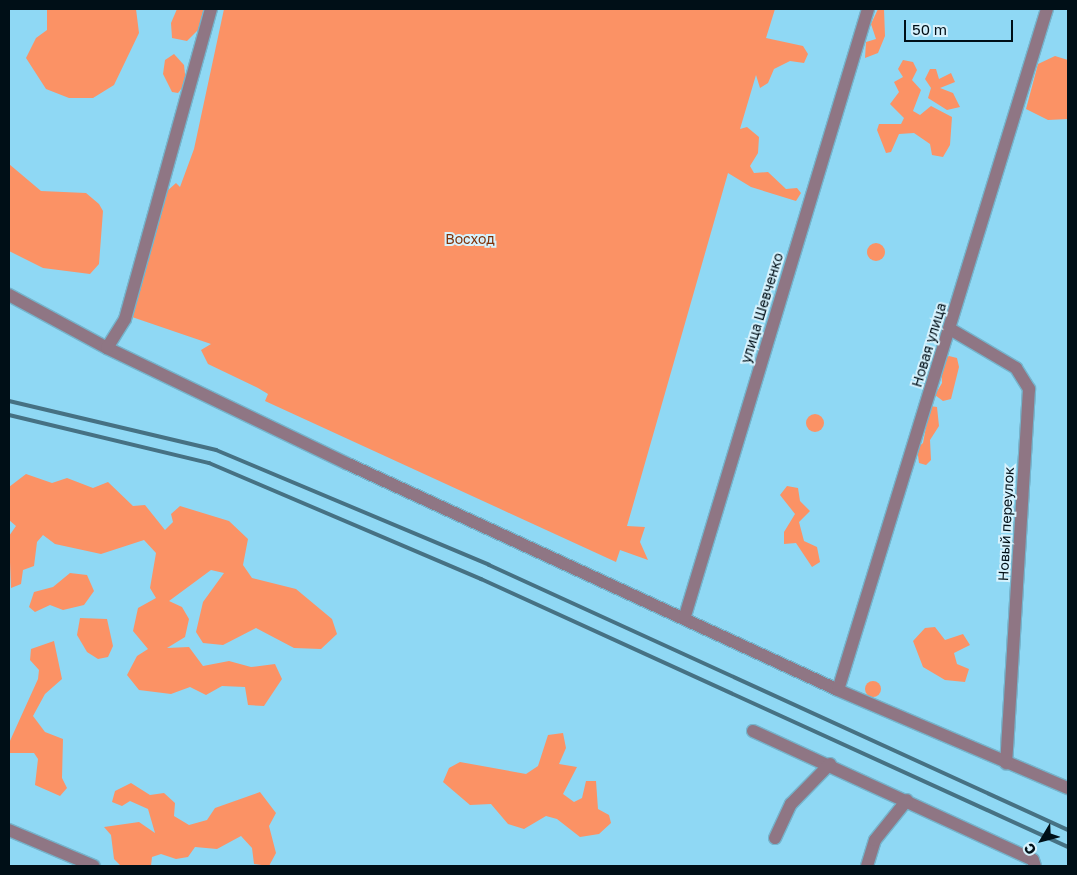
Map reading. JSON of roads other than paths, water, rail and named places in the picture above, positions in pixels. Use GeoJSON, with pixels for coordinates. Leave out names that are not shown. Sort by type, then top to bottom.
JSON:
{"type":"FeatureCollection","features":[{"type":"Feature","properties":{"kind":"street"},"geometry":{"type":"LineString","coordinates":[[108,348],[125,319],[211,9]]}},
{"type":"Feature","properties":{"kind":"street","name":"улица Шевченко"},"geometry":{"type":"LineString","coordinates":[[685,616],[868,9]]}},
{"type":"Feature","properties":{"kind":"street","name":"Новая улица"},"geometry":{"type":"LineString","coordinates":[[838,690],[1047,9]]}},
{"type":"Feature","properties":{"kind":"street"},"geometry":{"type":"LineString","coordinates":[[9,295],[108,348],[348,464],[685,616],[838,690],[1068,788]]}},
{"type":"Feature","properties":{"kind":"street","name":"Новый переулок"},"geometry":{"type":"LineString","coordinates":[[950,329],[1016,368],[1029,389],[1006,763]]}},
{"type":"Feature","properties":{"kind":"street"},"geometry":{"type":"LineString","coordinates":[[753,731],[907,800],[1034,863],[1047,866]]}},
{"type":"Feature","properties":{"kind":"street"},"geometry":{"type":"LineString","coordinates":[[775,838],[790,804],[830,764]]}},
{"type":"Feature","properties":{"kind":"street"},"geometry":{"type":"LineString","coordinates":[[867,866],[876,840],[907,800]]}},
{"type":"Feature","properties":{"kind":"street"},"geometry":{"type":"LineString","coordinates":[[9,830],[94,866]]}},
{"type":"Feature","properties":{"kind":"railway"},"geometry":{"type":"LineString","coordinates":[[9,401],[216,450],[489,565],[1068,830]]}},
{"type":"Feature","properties":{"kind":"railway"},"geometry":{"type":"LineString","coordinates":[[9,415],[209,463],[481,579],[1068,847]]}},
{"type":"Feature","properties":{"kind":"park label","name":"Восход"},"geometry":{"type":"Point","coordinates":[470,239]}}]}
